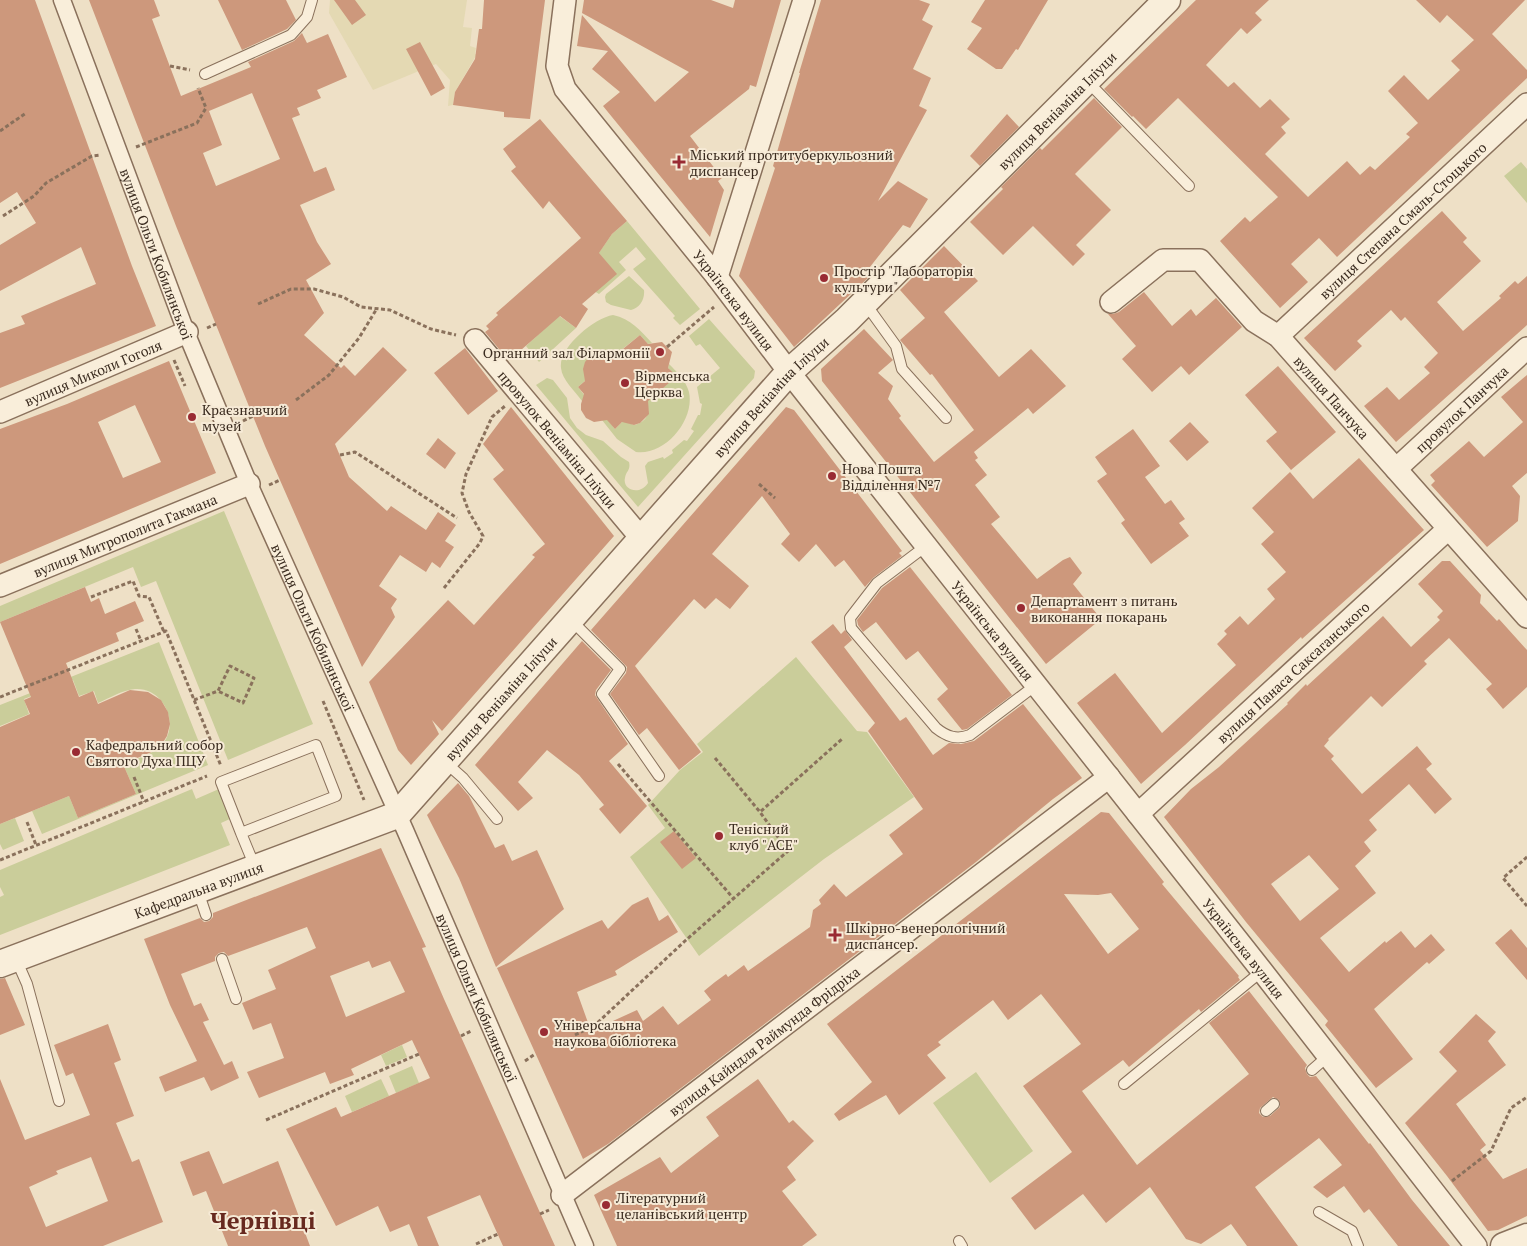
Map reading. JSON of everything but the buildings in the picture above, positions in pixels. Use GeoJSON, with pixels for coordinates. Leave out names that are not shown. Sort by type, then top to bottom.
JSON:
{"type":"FeatureCollection","features":[{"type":"Feature","properties":{"kind":"street","name":"вулиця Ольги Кобилянської"},"geometry":{"type":"LineString","coordinates":[[62,0],[187,332],[249,484],[398,815],[585,1246]]}},
{"type":"Feature","properties":{"kind":"street","name":"Українська вулиця"},"geometry":{"type":"LineString","coordinates":[[565,0],[557,66],[565,89],[723,285],[789,372],[1262,971],[1476,1246]]}},
{"type":"Feature","properties":{"kind":"street"},"geometry":{"type":"LineString","coordinates":[[723,285],[804,0]]}},
{"type":"Feature","properties":{"kind":"street","name":"вулиця Веніаміна Іліуци"},"geometry":{"type":"LineString","coordinates":[[398,815],[789,372],[864,302],[1167,0]]}},
{"type":"Feature","properties":{"kind":"street","name":"вулиця Степана Смаль-Стоцького"},"geometry":{"type":"LineString","coordinates":[[1278,336],[1527,104]]}},
{"type":"Feature","properties":{"kind":"street","name":"вулиця Панчука"},"geometry":{"type":"LineString","coordinates":[[1111,302],[1163,260],[1200,260],[1254,321],[1278,336],[1527,617]]}},
{"type":"Feature","properties":{"kind":"street","name":"вулиця Миколи Гоголя"},"geometry":{"type":"LineString","coordinates":[[0,412],[187,332]]}},
{"type":"Feature","properties":{"kind":"street","name":"провулок Веніаміна Іліуци"},"geometry":{"type":"LineString","coordinates":[[474,340],[641,538]]}},
{"type":"Feature","properties":{"kind":"street","name":"провулок Панчука"},"geometry":{"type":"LineString","coordinates":[[1396,469],[1527,348]]}},
{"type":"Feature","properties":{"kind":"street","name":"вулиця Митрополита Гакмана"},"geometry":{"type":"LineString","coordinates":[[0,586],[249,484]]}},
{"type":"Feature","properties":{"kind":"street","name":"вулиця Панаса Саксаганського"},"geometry":{"type":"LineString","coordinates":[[1138,814],[1448,529]]}},
{"type":"Feature","properties":{"kind":"street","name":"вулиця Кайндля Раймунда Фрідріха"},"geometry":{"type":"LineString","coordinates":[[562,1195],[1109,777]]}},
{"type":"Feature","properties":{"kind":"street","name":"Кафедральна вулиця"},"geometry":{"type":"LineString","coordinates":[[8,961],[398,815]]}},
{"type":"Feature","properties":{"kind":"street"},"geometry":{"type":"LineString","coordinates":[[1504,1246],[1527,1237]]}},
{"type":"Feature","properties":{"kind":"lane"},"geometry":{"type":"LineString","coordinates":[[205,74],[291,34],[307,16],[312,0]]}},
{"type":"Feature","properties":{"kind":"lane"},"geometry":{"type":"LineString","coordinates":[[1086,80],[1189,186]]}},
{"type":"Feature","properties":{"kind":"lane"},"geometry":{"type":"LineString","coordinates":[[864,302],[896,346],[902,368],[946,418]]}},
{"type":"Feature","properties":{"kind":"lane"},"geometry":{"type":"LineString","coordinates":[[926,546],[876,583],[850,618],[851,628],[944,735],[962,738],[970,734],[1036,685]]}},
{"type":"Feature","properties":{"kind":"lane"},"geometry":{"type":"LineString","coordinates":[[570,619],[620,669],[602,694],[660,776]]}},
{"type":"Feature","properties":{"kind":"lane"},"geometry":{"type":"LineString","coordinates":[[241,833],[336,796],[316,745],[221,782],[241,833],[256,868]]}},
{"type":"Feature","properties":{"kind":"lane"},"geometry":{"type":"LineString","coordinates":[[445,762],[463,778],[497,819]]}},
{"type":"Feature","properties":{"kind":"lane"},"geometry":{"type":"LineString","coordinates":[[197,890],[206,916]]}},
{"type":"Feature","properties":{"kind":"lane"},"geometry":{"type":"LineString","coordinates":[[222,959],[236,999]]}},
{"type":"Feature","properties":{"kind":"lane"},"geometry":{"type":"LineString","coordinates":[[8,961],[27,984],[59,1101]]}},
{"type":"Feature","properties":{"kind":"lane"},"geometry":{"type":"LineString","coordinates":[[1124,1084],[1262,971]]}},
{"type":"Feature","properties":{"kind":"lane"},"geometry":{"type":"LineString","coordinates":[[1312,1070],[1328,1056]]}},
{"type":"Feature","properties":{"kind":"lane"},"geometry":{"type":"LineString","coordinates":[[1318,1212],[1352,1231],[1358,1246]]}},
{"type":"Feature","properties":{"kind":"path"},"geometry":{"type":"LineString","coordinates":[[3,216],[34,196],[46,183],[92,156],[119,152],[197,123],[206,108],[198,86],[205,74],[170,66]]}},
{"type":"Feature","properties":{"kind":"path"},"geometry":{"type":"LineString","coordinates":[[0,131],[26,113]]}},
{"type":"Feature","properties":{"kind":"path"},"geometry":{"type":"LineString","coordinates":[[667,347],[723,285]]}},
{"type":"Feature","properties":{"kind":"path"},"geometry":{"type":"LineString","coordinates":[[258,304],[291,289],[314,289],[343,297],[361,307],[390,310],[431,330],[474,340]]}},
{"type":"Feature","properties":{"kind":"path"},"geometry":{"type":"LineString","coordinates":[[296,400],[329,375],[359,338],[376,310]]}},
{"type":"Feature","properties":{"kind":"path"},"geometry":{"type":"LineString","coordinates":[[172,356],[188,392]]}},
{"type":"Feature","properties":{"kind":"path"},"geometry":{"type":"LineString","coordinates":[[444,588],[480,543],[483,536],[469,512],[462,493],[466,474],[492,417],[519,395]]}},
{"type":"Feature","properties":{"kind":"path"},"geometry":{"type":"LineString","coordinates":[[340,454],[355,452],[457,518]]}},
{"type":"Feature","properties":{"kind":"path"},"geometry":{"type":"LineString","coordinates":[[759,484],[775,498]]}},
{"type":"Feature","properties":{"kind":"path"},"geometry":{"type":"LineString","coordinates":[[91,597],[133,581],[139,596],[150,597],[164,632],[166,631],[222,770]]}},
{"type":"Feature","properties":{"kind":"path"},"geometry":{"type":"LineString","coordinates":[[136,629],[141,641]]}},
{"type":"Feature","properties":{"kind":"path"},"geometry":{"type":"LineString","coordinates":[[0,697],[164,632]]}},
{"type":"Feature","properties":{"kind":"path"},"geometry":{"type":"LineString","coordinates":[[194,700],[218,692],[242,703],[254,678],[230,666],[218,692]]}},
{"type":"Feature","properties":{"kind":"path"},"geometry":{"type":"LineString","coordinates":[[323,700],[365,800],[356,803]]}},
{"type":"Feature","properties":{"kind":"path"},"geometry":{"type":"LineString","coordinates":[[760,812],[842,739]]}},
{"type":"Feature","properties":{"kind":"path"},"geometry":{"type":"LineString","coordinates":[[322,762],[346,754]]}},
{"type":"Feature","properties":{"kind":"path"},"geometry":{"type":"LineString","coordinates":[[574,1035],[595,1024],[788,850],[760,812],[715,758]]}},
{"type":"Feature","properties":{"kind":"path"},"geometry":{"type":"LineString","coordinates":[[618,764],[733,898]]}},
{"type":"Feature","properties":{"kind":"path"},"geometry":{"type":"LineString","coordinates":[[0,860],[214,774]]}},
{"type":"Feature","properties":{"kind":"path"},"geometry":{"type":"LineString","coordinates":[[134,777],[144,802]]}},
{"type":"Feature","properties":{"kind":"path"},"geometry":{"type":"LineString","coordinates":[[27,822],[36,846]]}},
{"type":"Feature","properties":{"kind":"path"},"geometry":{"type":"LineString","coordinates":[[1527,857],[1503,878],[1527,906]]}},
{"type":"Feature","properties":{"kind":"path"},"geometry":{"type":"LineString","coordinates":[[266,1120],[419,1054]]}},
{"type":"Feature","properties":{"kind":"path"},"geometry":{"type":"LineString","coordinates":[[1436,1194],[1491,1151],[1511,1108],[1527,1097]]}},
{"type":"Feature","properties":{"kind":"path"},"geometry":{"type":"LineString","coordinates":[[476,1244],[498,1234]]}},
{"type":"Feature","properties":{"kind":"shaded area"},"geometry":{"type":"Polygon","coordinates":[[[330,0],[467,0],[463,27],[472,28],[470,46],[476,48],[475,54],[477,54],[455,92],[453,105],[448,106],[450,80],[436,64],[373,90],[329,13],[330,0]]]}},
{"type":"Feature","properties":{"kind":"green space"},"geometry":{"type":"Polygon","coordinates":[[[1521,162],[1527,169],[1527,203],[1504,176],[1521,162]]]}},
{"type":"Feature","properties":{"kind":"green space"},"geometry":{"type":"Polygon","coordinates":[[[627,221],[700,309],[680,325],[673,318],[675,316],[633,269],[646,259],[636,247],[619,262],[626,270],[599,294],[584,285],[569,296],[612,234],[627,221]]]}},
{"type":"Feature","properties":{"kind":"green space"},"geometry":{"type":"Polygon","coordinates":[[[629,276],[644,290],[643,300],[639,305],[631,310],[606,302],[606,294],[629,276]]]}},
{"type":"Feature","properties":{"kind":"green space"},"geometry":{"type":"Polygon","coordinates":[[[558,315],[576,328],[539,362],[526,346],[558,315]]]}},
{"type":"Feature","properties":{"kind":"green space"},"geometry":{"type":"Polygon","coordinates":[[[613,315],[630,322],[652,343],[648,344],[640,335],[610,359],[606,356],[598,355],[587,379],[578,387],[585,396],[582,401],[564,377],[561,368],[562,360],[571,343],[579,335],[596,322],[613,315]]]}},
{"type":"Feature","properties":{"kind":"green space"},"geometry":{"type":"Polygon","coordinates":[[[709,319],[755,371],[754,378],[638,507],[536,385],[547,378],[553,380],[567,398],[570,418],[577,428],[586,435],[603,441],[629,462],[625,478],[626,486],[632,490],[641,489],[648,483],[645,466],[648,462],[663,457],[664,459],[673,453],[672,450],[684,440],[687,441],[694,431],[691,429],[698,415],[700,415],[702,404],[700,403],[697,387],[720,368],[700,344],[696,346],[689,336],[709,319]]]}},
{"type":"Feature","properties":{"kind":"green space"},"geometry":{"type":"Polygon","coordinates":[[[669,364],[688,388],[690,403],[687,414],[676,434],[667,442],[647,452],[636,452],[617,439],[602,420],[606,418],[615,429],[623,421],[634,425],[644,420],[648,414],[646,402],[676,376],[668,368],[669,364]]]}},
{"type":"Feature","properties":{"kind":"green space"},"geometry":{"type":"Polygon","coordinates":[[[224,511],[313,724],[228,760],[156,581],[141,587],[133,567],[0,622],[0,606],[224,511]]]}},
{"type":"Feature","properties":{"kind":"green space"},"geometry":{"type":"Polygon","coordinates":[[[159,642],[208,765],[42,834],[32,811],[69,796],[78,818],[136,794],[123,764],[156,750],[164,742],[169,733],[170,722],[168,712],[156,695],[146,690],[135,689],[125,691],[98,703],[94,691],[79,696],[73,680],[24,699],[29,714],[0,726],[0,705],[159,642]]]}},
{"type":"Feature","properties":{"kind":"green space"},"geometry":{"type":"Polygon","coordinates":[[[796,657],[857,731],[867,732],[914,797],[824,859],[699,956],[630,857],[665,828],[648,805],[680,770],[703,752],[697,744],[796,657]]]}},
{"type":"Feature","properties":{"kind":"green space"},"geometry":{"type":"Polygon","coordinates":[[[192,789],[196,799],[219,789],[232,818],[221,823],[230,845],[0,935],[0,897],[4,895],[0,887],[0,870],[192,789]]]}},
{"type":"Feature","properties":{"kind":"green space"},"geometry":{"type":"Polygon","coordinates":[[[15,818],[24,841],[3,850],[0,844],[0,824],[15,818]]]}},
{"type":"Feature","properties":{"kind":"green space"},"geometry":{"type":"Polygon","coordinates":[[[402,1045],[407,1057],[386,1066],[381,1055],[402,1045]]]}},
{"type":"Feature","properties":{"kind":"green space"},"geometry":{"type":"Polygon","coordinates":[[[412,1066],[419,1083],[396,1093],[389,1076],[412,1066]]]}},
{"type":"Feature","properties":{"kind":"green space"},"geometry":{"type":"Polygon","coordinates":[[[976,1072],[1033,1151],[990,1183],[933,1103],[976,1072]]]}},
{"type":"Feature","properties":{"kind":"green space"},"geometry":{"type":"Polygon","coordinates":[[[381,1079],[389,1096],[352,1112],[345,1096],[381,1079]]]}},
{"type":"Feature","properties":{"kind":"place","name":"Міський протитуберкульозний диспансер"},"geometry":{"type":"Point","coordinates":[679,162]}},
{"type":"Feature","properties":{"kind":"place","name":"Простір \"Лабораторія культури\""},"geometry":{"type":"Point","coordinates":[824,278]}},
{"type":"Feature","properties":{"kind":"place","name":"Органний зал Філармонії"},"geometry":{"type":"Point","coordinates":[660,352]}},
{"type":"Feature","properties":{"kind":"place","name":"Вірменська Церква"},"geometry":{"type":"Point","coordinates":[625,383]}},
{"type":"Feature","properties":{"kind":"place","name":"Краєзнавчий музей"},"geometry":{"type":"Point","coordinates":[192,417]}},
{"type":"Feature","properties":{"kind":"place","name":"Нова Пошта Відділення №7"},"geometry":{"type":"Point","coordinates":[832,476]}},
{"type":"Feature","properties":{"kind":"place","name":"Департамент з питань виконання покарань"},"geometry":{"type":"Point","coordinates":[1021,608]}},
{"type":"Feature","properties":{"kind":"place","name":"Кафедральний собор Святого Духа ПЦУ"},"geometry":{"type":"Point","coordinates":[76,752]}},
{"type":"Feature","properties":{"kind":"place","name":"Тенісний клуб \"ACE\""},"geometry":{"type":"Point","coordinates":[719,836]}},
{"type":"Feature","properties":{"kind":"place","name":"Шкірно-венерологічний диспансер."},"geometry":{"type":"Point","coordinates":[835,935]}},
{"type":"Feature","properties":{"kind":"place","name":"Універсальна наукова бібліотека"},"geometry":{"type":"Point","coordinates":[544,1032]}},
{"type":"Feature","properties":{"kind":"place","name":"Літературний целанівський центр"},"geometry":{"type":"Point","coordinates":[606,1205]}},
{"type":"Feature","properties":{"kind":"district","name":"Чернівці"},"geometry":{"type":"Point","coordinates":[263,1220]}}]}
